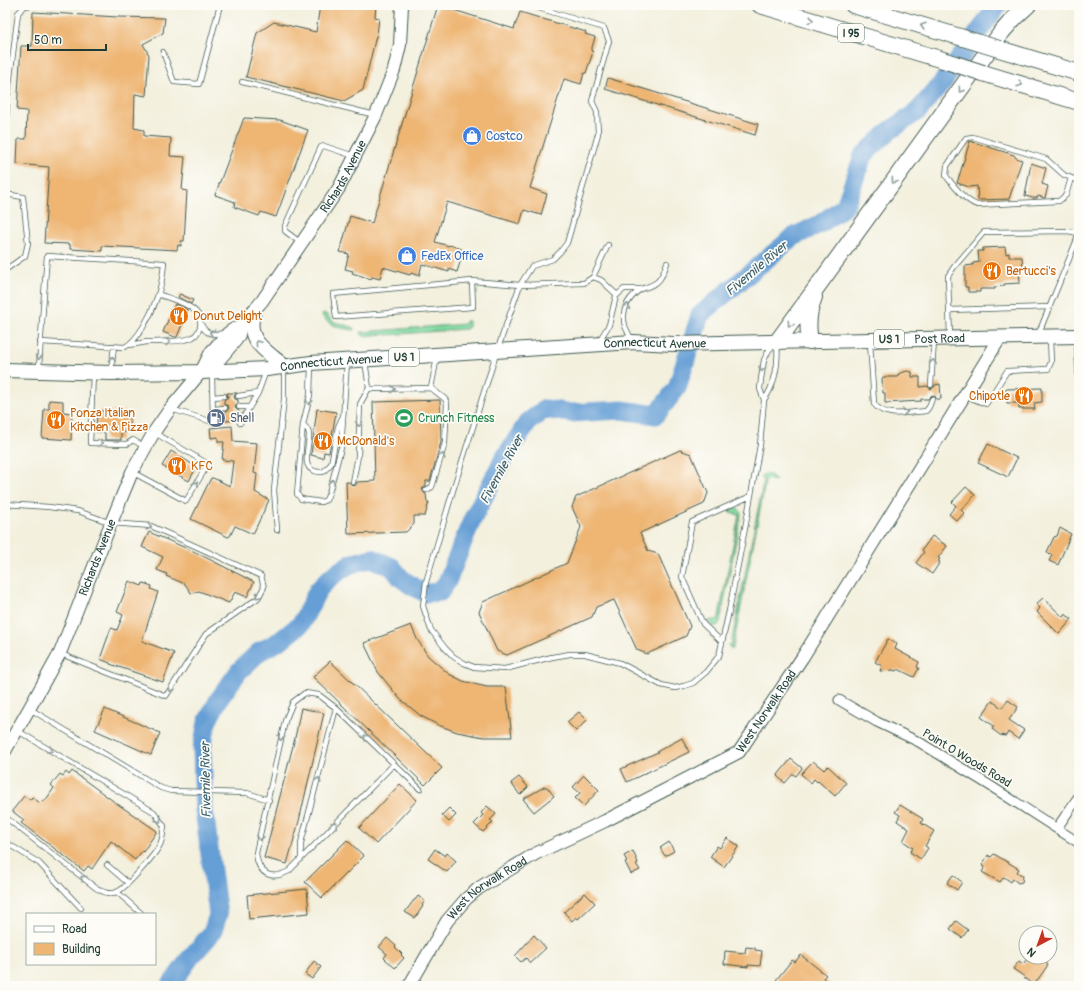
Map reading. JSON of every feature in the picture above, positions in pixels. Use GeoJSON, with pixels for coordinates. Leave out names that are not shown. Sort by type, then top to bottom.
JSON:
{"type":"FeatureCollection","features":[{"type":"Feature","properties":{"kind":"highway","name":"I 95"},"geometry":{"type":"LineString","coordinates":[[760,5],[1079,102]]}},
{"type":"Feature","properties":{"kind":"highway","name":"I 95"},"geometry":{"type":"LineString","coordinates":[[854,5],[1079,73]]}},
{"type":"Feature","properties":{"kind":"highway"},"geometry":{"type":"LineString","coordinates":[[777,342],[1004,29],[1028,5]]}},
{"type":"Feature","properties":{"kind":"highway"},"geometry":{"type":"LineString","coordinates":[[810,341],[808,321],[811,306],[829,269]]}},
{"type":"Feature","properties":{"kind":"main road","name":"Richards Avenue"},"geometry":{"type":"LineString","coordinates":[[5,750],[30,709],[60,653],[132,472],[154,432],[170,409],[206,371],[219,360],[236,340],[239,335],[234,331],[254,311],[339,188],[376,115],[394,70],[400,45],[402,5]]}},
{"type":"Feature","properties":{"kind":"main road"},"geometry":{"type":"LineString","coordinates":[[254,311],[251,324],[255,340],[262,348],[284,366]]}},
{"type":"Feature","properties":{"kind":"main road","name":"Post Road"},"geometry":{"type":"LineString","coordinates":[[777,342],[1078,336]]}},
{"type":"Feature","properties":{"kind":"main road","name":"West Norwalk Road"},"geometry":{"type":"LineString","coordinates":[[409,986],[447,921],[466,899],[479,888],[535,854],[605,821],[739,752],[802,658],[1000,338]]}},
{"type":"Feature","properties":{"kind":"main road","name":"Connecticut Avenue"},"geometry":{"type":"LineString","coordinates":[[5,370],[111,373],[267,369],[311,363],[633,342],[673,344],[777,342]]}},
{"type":"Feature","properties":{"kind":"street","name":"Point O Woods Road"},"geometry":{"type":"LineString","coordinates":[[839,700],[877,722],[919,742],[990,784],[1079,843]]}},
{"type":"Feature","properties":{"kind":"street"},"geometry":{"type":"LineString","coordinates":[[1057,828],[1079,796]]}},
{"type":"Feature","properties":{"kind":"lane"},"geometry":{"type":"LineString","coordinates":[[8,94],[18,13],[25,6],[32,5]]}},
{"type":"Feature","properties":{"kind":"lane"},"geometry":{"type":"LineString","coordinates":[[162,52],[174,82],[199,84],[220,5]]}},
{"type":"Feature","properties":{"kind":"lane"},"geometry":{"type":"LineString","coordinates":[[500,5],[529,5],[604,28],[609,41],[592,100],[597,112],[598,134],[567,243],[552,259],[532,266],[520,285],[497,351],[426,582],[423,606],[431,630],[445,648],[464,663],[474,667],[505,669],[552,657],[570,654],[585,654],[620,663],[661,685],[675,688],[692,683],[706,672],[719,656],[760,445],[764,400],[760,390],[764,360],[769,350],[777,342]]}},
{"type":"Feature","properties":{"kind":"lane"},"geometry":{"type":"LineString","coordinates":[[242,82],[376,115]]}},
{"type":"Feature","properties":{"kind":"lane"},"geometry":{"type":"LineString","coordinates":[[5,131],[7,106]]}},
{"type":"Feature","properties":{"kind":"lane"},"geometry":{"type":"LineString","coordinates":[[1071,178],[1066,195],[1059,201],[977,205],[972,203],[961,193],[946,176],[947,166],[966,138],[973,137],[1046,159],[1064,175],[1079,181]]}},
{"type":"Feature","properties":{"kind":"lane"},"geometry":{"type":"LineString","coordinates":[[301,243],[285,231],[285,226],[321,147],[324,146],[356,156]]}},
{"type":"Feature","properties":{"kind":"lane"},"geometry":{"type":"LineString","coordinates":[[5,194],[23,197],[28,243],[25,256],[8,268],[5,268]]}},
{"type":"Feature","properties":{"kind":"lane"},"geometry":{"type":"LineString","coordinates":[[950,338],[948,276],[984,232],[1068,231],[1078,233],[1076,242],[1050,307],[1044,337],[1052,362],[1048,369],[1007,371],[986,404],[964,395]]}},
{"type":"Feature","properties":{"kind":"lane"},"geometry":{"type":"LineString","coordinates":[[472,281],[473,307],[336,317],[333,294],[472,281],[520,285],[584,283],[593,277],[608,245]]}},
{"type":"Feature","properties":{"kind":"lane"},"geometry":{"type":"LineString","coordinates":[[38,372],[47,256],[164,263],[157,300],[139,334],[129,345]]}},
{"type":"Feature","properties":{"kind":"lane"},"geometry":{"type":"LineString","coordinates":[[597,344],[609,324],[612,306],[618,295],[624,289],[640,289],[655,285],[663,275],[667,263]]}},
{"type":"Feature","properties":{"kind":"lane"},"geometry":{"type":"LineString","coordinates":[[593,277],[601,280],[618,295]]}},
{"type":"Feature","properties":{"kind":"lane"},"geometry":{"type":"LineString","coordinates":[[633,342],[625,326],[624,311],[632,296],[640,289]]}},
{"type":"Feature","properties":{"kind":"lane"},"geometry":{"type":"LineString","coordinates":[[158,294],[192,308],[198,314],[204,330],[210,334],[215,335],[234,331]]}},
{"type":"Feature","properties":{"kind":"lane"},"geometry":{"type":"LineString","coordinates":[[949,310],[1050,307]]}},
{"type":"Feature","properties":{"kind":"lane"},"geometry":{"type":"LineString","coordinates":[[40,342],[125,347],[148,342],[173,342],[193,337],[199,330],[201,323]]}},
{"type":"Feature","properties":{"kind":"lane"},"geometry":{"type":"LineString","coordinates":[[1078,336],[1079,400]]}},
{"type":"Feature","properties":{"kind":"lane"},"geometry":{"type":"LineString","coordinates":[[931,385],[934,339]]}},
{"type":"Feature","properties":{"kind":"lane"},"geometry":{"type":"LineString","coordinates":[[870,340],[874,404],[879,409],[887,413],[926,411],[932,399]]}},
{"type":"Feature","properties":{"kind":"lane"},"geometry":{"type":"LineString","coordinates":[[764,400],[770,392],[773,382],[778,352],[777,342]]}},
{"type":"Feature","properties":{"kind":"lane"},"geometry":{"type":"LineString","coordinates":[[111,373],[114,346]]}},
{"type":"Feature","properties":{"kind":"lane"},"geometry":{"type":"LineString","coordinates":[[431,388],[437,355]]}},
{"type":"Feature","properties":{"kind":"lane"},"geometry":{"type":"LineString","coordinates":[[353,482],[358,456],[360,404],[369,388],[365,360]]}},
{"type":"Feature","properties":{"kind":"lane"},"geometry":{"type":"LineString","coordinates":[[311,363],[310,395],[304,424],[297,494],[301,499],[322,502],[326,500],[329,493],[341,448],[347,361]]}},
{"type":"Feature","properties":{"kind":"lane"},"geometry":{"type":"LineString","coordinates":[[277,530],[274,490],[284,399],[284,366]]}},
{"type":"Feature","properties":{"kind":"lane"},"geometry":{"type":"LineString","coordinates":[[240,422],[258,394],[267,369]]}},
{"type":"Feature","properties":{"kind":"lane"},"geometry":{"type":"LineString","coordinates":[[170,409],[213,422],[213,397],[206,371]]}},
{"type":"Feature","properties":{"kind":"lane"},"geometry":{"type":"LineString","coordinates":[[93,372],[90,443],[127,444],[133,440],[146,447]]}},
{"type":"Feature","properties":{"kind":"lane"},"geometry":{"type":"LineString","coordinates":[[369,388],[431,388],[447,402],[446,443],[432,487],[426,490]]}},
{"type":"Feature","properties":{"kind":"lane"},"geometry":{"type":"LineString","coordinates":[[238,396],[258,394]]}},
{"type":"Feature","properties":{"kind":"lane"},"geometry":{"type":"LineString","coordinates":[[213,397],[224,396]]}},
{"type":"Feature","properties":{"kind":"lane"},"geometry":{"type":"LineString","coordinates":[[239,407],[249,406]]}},
{"type":"Feature","properties":{"kind":"lane"},"geometry":{"type":"LineString","coordinates":[[214,409],[225,408]]}},
{"type":"Feature","properties":{"kind":"lane"},"geometry":{"type":"LineString","coordinates":[[304,424],[309,433],[306,460],[307,465],[317,472],[322,472],[331,464],[338,427],[343,415]]}},
{"type":"Feature","properties":{"kind":"lane"},"geometry":{"type":"LineString","coordinates":[[132,472],[186,502],[208,464],[154,432]]}},
{"type":"Feature","properties":{"kind":"lane"},"geometry":{"type":"LineString","coordinates":[[722,642],[703,624],[682,577],[692,522],[751,496]]}},
{"type":"Feature","properties":{"kind":"lane"},"geometry":{"type":"LineString","coordinates":[[5,504],[49,507],[78,511],[111,523],[151,526],[261,576],[264,587],[258,598],[206,634],[166,696],[60,653]]}},
{"type":"Feature","properties":{"kind":"lane"},"geometry":{"type":"LineString","coordinates":[[394,764],[289,871],[276,876],[269,875],[260,868],[256,853],[269,800],[285,720],[293,702],[305,693],[319,695],[336,708],[420,789]]}},
{"type":"Feature","properties":{"kind":"lane"},"geometry":{"type":"LineString","coordinates":[[301,859],[301,843],[336,708]]}},
{"type":"Feature","properties":{"kind":"lane"},"geometry":{"type":"LineString","coordinates":[[30,709],[161,788],[171,792],[247,793],[269,800]]}},
{"type":"Feature","properties":{"kind":"lane"},"geometry":{"type":"LineString","coordinates":[[5,817],[96,888],[106,893],[116,892],[128,883],[156,852],[161,842],[164,826],[154,812],[17,730]]}},
{"type":"Feature","properties":{"kind":"lane"},"geometry":{"type":"LineString","coordinates":[[5,842],[39,863],[81,908]]}},
{"type":"Feature","properties":{"kind":"lane"},"geometry":{"type":"LineString","coordinates":[[107,865],[128,883]]}},
{"type":"Feature","properties":{"kind":"lane"},"geometry":{"type":"LineString","coordinates":[[116,892],[141,913]]}},
{"type":"Feature","properties":{"kind":"green space"},"geometry":{"type":"Polygon","coordinates":[[[323,313],[334,322],[353,327],[355,330],[345,329],[333,325],[322,316],[323,313]]]}},
{"type":"Feature","properties":{"kind":"green space"},"geometry":{"type":"Polygon","coordinates":[[[465,321],[469,321],[469,327],[466,329],[388,335],[364,336],[361,334],[361,332],[465,324],[465,321]]]}},
{"type":"Feature","properties":{"kind":"green space"},"geometry":{"type":"Polygon","coordinates":[[[767,473],[776,481],[766,479],[733,649],[728,645],[731,645],[764,479],[761,478],[762,475],[767,473]]]}},
{"type":"Feature","properties":{"kind":"green space"},"geometry":{"type":"Polygon","coordinates":[[[731,508],[738,509],[741,515],[720,622],[717,626],[712,626],[708,622],[711,620],[718,620],[739,515],[730,512],[731,508]]]}},
{"type":"Feature","properties":{"kind":"building"},"geometry":{"type":"Polygon","coordinates":[[[320,5],[376,5],[375,17],[379,18],[377,36],[363,90],[344,101],[246,77],[257,33],[274,22],[316,32],[320,5]]]}},
{"type":"Feature","properties":{"kind":"building","name":"Costco"},"geometry":{"type":"Polygon","coordinates":[[[438,5],[514,29],[520,12],[586,32],[585,34],[595,37],[591,51],[593,52],[581,84],[564,79],[530,188],[547,194],[541,215],[524,210],[520,224],[447,202],[435,242],[464,250],[457,272],[449,269],[449,272],[422,264],[419,276],[411,273],[410,275],[383,267],[380,279],[372,277],[371,279],[352,273],[353,271],[345,269],[349,254],[340,252],[350,216],[372,223],[438,5]]]}},
{"type":"Feature","properties":{"kind":"building"},"geometry":{"type":"Polygon","coordinates":[[[33,12],[165,18],[163,33],[143,44],[149,55],[146,96],[135,94],[134,128],[144,130],[144,136],[171,138],[170,156],[185,157],[182,190],[187,191],[184,241],[181,241],[181,246],[178,245],[177,250],[102,246],[102,251],[70,249],[70,244],[44,243],[49,167],[17,164],[18,139],[26,139],[27,111],[17,110],[21,46],[32,46],[33,12]]]}},
{"type":"Feature","properties":{"kind":"building"},"geometry":{"type":"Polygon","coordinates":[[[608,78],[758,124],[755,135],[605,89],[608,78]]]}},
{"type":"Feature","properties":{"kind":"building"},"geometry":{"type":"Polygon","coordinates":[[[244,118],[280,120],[308,130],[276,217],[261,212],[259,216],[234,207],[235,202],[215,195],[244,118]]]}},
{"type":"Feature","properties":{"kind":"building"},"geometry":{"type":"Polygon","coordinates":[[[970,141],[1014,155],[1016,158],[1022,160],[1009,199],[978,200],[977,186],[969,187],[957,183],[970,141]]]}},
{"type":"Feature","properties":{"kind":"building"},"geometry":{"type":"Polygon","coordinates":[[[1031,163],[1046,168],[1042,184],[1048,186],[1045,198],[1038,196],[1037,198],[1033,198],[1025,196],[1031,163]]]}},
{"type":"Feature","properties":{"kind":"building"},"geometry":{"type":"Polygon","coordinates":[[[1005,247],[1006,254],[1009,253],[1009,257],[1022,257],[1023,269],[1019,269],[1020,283],[1004,284],[1004,286],[995,287],[995,289],[980,289],[980,292],[968,292],[968,287],[965,287],[965,266],[973,265],[973,263],[979,262],[978,251],[983,251],[983,248],[1005,247]]]}},
{"type":"Feature","properties":{"kind":"building"},"geometry":{"type":"Polygon","coordinates":[[[180,294],[193,300],[191,304],[178,297],[180,294]]]}},
{"type":"Feature","properties":{"kind":"building","name":"Donut Delight"},"geometry":{"type":"Polygon","coordinates":[[[175,304],[188,310],[177,337],[163,332],[175,304]]]}},
{"type":"Feature","properties":{"kind":"building"},"geometry":{"type":"Polygon","coordinates":[[[907,371],[912,372],[912,377],[920,377],[920,387],[927,386],[931,389],[935,385],[940,384],[941,399],[936,399],[935,396],[932,395],[928,399],[921,399],[921,401],[885,403],[885,393],[883,393],[883,377],[898,377],[898,374],[907,371]]]}},
{"type":"Feature","properties":{"kind":"building","name":"Chipotle"},"geometry":{"type":"Polygon","coordinates":[[[1042,388],[1042,402],[1034,403],[1035,409],[1019,409],[1019,403],[1007,403],[1006,389],[1042,388]]]}},
{"type":"Feature","properties":{"kind":"building"},"geometry":{"type":"Polygon","coordinates":[[[227,393],[237,393],[234,396],[235,399],[238,400],[235,407],[239,411],[239,417],[237,420],[226,421],[225,412],[229,408],[224,404],[224,400],[228,397],[227,393]]]}},
{"type":"Feature","properties":{"kind":"building","name":"Ponza Italian Kitchen & Pizza"},"geometry":{"type":"Polygon","coordinates":[[[49,400],[63,401],[63,412],[72,413],[71,440],[42,438],[44,409],[49,409],[49,400]]]}},
{"type":"Feature","properties":{"kind":"building"},"geometry":{"type":"Polygon","coordinates":[[[440,400],[441,442],[430,481],[426,481],[426,486],[422,489],[426,494],[427,502],[429,502],[425,516],[414,516],[414,524],[406,532],[348,534],[346,482],[349,482],[353,486],[356,485],[357,482],[375,481],[373,402],[440,400]]]}},
{"type":"Feature","properties":{"kind":"building","name":"McDonald's"},"geometry":{"type":"Polygon","coordinates":[[[317,409],[336,412],[329,453],[324,452],[323,458],[311,455],[317,409]]]}},
{"type":"Feature","properties":{"kind":"building"},"geometry":{"type":"Polygon","coordinates":[[[97,411],[130,412],[130,432],[121,432],[121,440],[105,440],[105,432],[96,432],[97,411]]]}},
{"type":"Feature","properties":{"kind":"building"},"geometry":{"type":"Polygon","coordinates":[[[232,426],[233,441],[257,443],[254,473],[257,474],[255,492],[269,500],[253,534],[235,526],[228,537],[191,519],[211,478],[230,486],[233,461],[222,460],[224,442],[218,442],[218,437],[211,438],[210,428],[232,426]]]}},
{"type":"Feature","properties":{"kind":"building"},"geometry":{"type":"Polygon","coordinates":[[[988,444],[1017,458],[1008,477],[978,463],[988,444]]]}},
{"type":"Feature","properties":{"kind":"building"},"geometry":{"type":"Polygon","coordinates":[[[680,450],[691,454],[708,493],[704,504],[640,533],[648,551],[658,554],[690,626],[686,636],[647,654],[637,650],[614,600],[596,607],[592,617],[507,655],[497,651],[479,612],[483,602],[567,563],[581,527],[572,507],[576,497],[680,450]]]}},
{"type":"Feature","properties":{"kind":"building","name":"KFC"},"geometry":{"type":"Polygon","coordinates":[[[171,451],[196,468],[189,481],[162,466],[171,451]]]}},
{"type":"Feature","properties":{"kind":"building"},"geometry":{"type":"Polygon","coordinates":[[[966,487],[975,495],[961,510],[964,513],[957,521],[949,514],[956,506],[952,502],[966,487]]]}},
{"type":"Feature","properties":{"kind":"building"},"geometry":{"type":"Polygon","coordinates":[[[1060,528],[1071,534],[1058,565],[1049,561],[1052,555],[1047,552],[1060,528]]]}},
{"type":"Feature","properties":{"kind":"building"},"geometry":{"type":"Polygon","coordinates":[[[149,532],[195,552],[254,582],[247,597],[235,592],[229,603],[199,591],[191,593],[185,584],[166,576],[167,574],[157,570],[163,557],[142,547],[149,532]]]}},
{"type":"Feature","properties":{"kind":"building"},"geometry":{"type":"Polygon","coordinates":[[[932,536],[947,546],[938,558],[940,559],[938,561],[940,562],[932,574],[916,563],[924,552],[922,550],[932,536]]]}},
{"type":"Feature","properties":{"kind":"building"},"geometry":{"type":"Polygon","coordinates":[[[129,581],[142,586],[143,583],[152,586],[151,589],[158,592],[142,641],[174,653],[163,682],[110,664],[100,659],[111,628],[117,630],[123,615],[117,612],[129,581]]]}},
{"type":"Feature","properties":{"kind":"building"},"geometry":{"type":"Polygon","coordinates":[[[1043,598],[1063,617],[1065,614],[1072,619],[1059,634],[1037,612],[1040,608],[1036,604],[1043,598]]]}},
{"type":"Feature","properties":{"kind":"building"},"geometry":{"type":"Polygon","coordinates":[[[411,625],[417,639],[428,656],[449,674],[463,681],[478,685],[487,687],[506,687],[512,737],[484,737],[457,732],[438,725],[421,716],[400,699],[378,672],[364,643],[411,625]]]}},
{"type":"Feature","properties":{"kind":"building"},"geometry":{"type":"Polygon","coordinates":[[[888,639],[897,644],[895,649],[919,662],[917,667],[919,668],[914,677],[898,669],[896,671],[880,671],[882,666],[875,662],[888,639]]]}},
{"type":"Feature","properties":{"kind":"building"},"geometry":{"type":"Polygon","coordinates":[[[330,661],[442,768],[425,785],[313,677],[330,661]]]}},
{"type":"Feature","properties":{"kind":"building"},"geometry":{"type":"Polygon","coordinates":[[[1008,700],[1018,707],[1009,720],[1024,730],[1018,739],[1008,732],[1006,736],[1000,735],[992,729],[994,726],[981,717],[992,701],[1002,708],[1008,700]]]}},
{"type":"Feature","properties":{"kind":"building"},"geometry":{"type":"Polygon","coordinates":[[[301,708],[324,713],[299,821],[287,864],[264,858],[295,738],[301,708]]]}},
{"type":"Feature","properties":{"kind":"building"},"geometry":{"type":"Polygon","coordinates":[[[105,709],[160,733],[151,755],[95,730],[105,709]]]}},
{"type":"Feature","properties":{"kind":"building"},"geometry":{"type":"Polygon","coordinates":[[[579,712],[587,720],[576,731],[567,722],[579,712]]]}},
{"type":"Feature","properties":{"kind":"building"},"geometry":{"type":"Polygon","coordinates":[[[682,738],[689,752],[627,782],[621,769],[658,752],[682,738]]]}},
{"type":"Feature","properties":{"kind":"building"},"geometry":{"type":"Polygon","coordinates":[[[791,759],[802,768],[796,776],[793,774],[785,783],[777,776],[791,759]]]}},
{"type":"Feature","properties":{"kind":"building"},"geometry":{"type":"Polygon","coordinates":[[[813,761],[824,770],[828,766],[846,783],[835,796],[818,781],[817,782],[814,779],[811,783],[801,774],[813,761]]]}},
{"type":"Feature","properties":{"kind":"building"},"geometry":{"type":"Polygon","coordinates":[[[72,771],[157,831],[143,852],[142,851],[135,860],[111,841],[92,869],[88,866],[84,871],[21,823],[24,820],[12,811],[24,796],[30,800],[32,797],[40,803],[43,800],[45,801],[54,788],[51,785],[60,774],[63,776],[66,772],[69,775],[72,771]]]}},
{"type":"Feature","properties":{"kind":"building"},"geometry":{"type":"Polygon","coordinates":[[[584,775],[599,790],[584,806],[575,798],[580,793],[573,787],[584,775]]]}},
{"type":"Feature","properties":{"kind":"building"},"geometry":{"type":"Polygon","coordinates":[[[519,777],[528,787],[520,795],[511,783],[519,777]]]}},
{"type":"Feature","properties":{"kind":"building"},"geometry":{"type":"Polygon","coordinates":[[[400,784],[417,800],[376,844],[359,828],[400,784]]]}},
{"type":"Feature","properties":{"kind":"building"},"geometry":{"type":"Polygon","coordinates":[[[544,787],[547,787],[554,796],[534,812],[523,799],[544,787]]]}},
{"type":"Feature","properties":{"kind":"building"},"geometry":{"type":"Polygon","coordinates":[[[900,805],[923,819],[921,823],[934,831],[925,846],[928,848],[921,859],[910,852],[913,848],[903,841],[909,829],[897,821],[900,815],[895,812],[900,805]]]}},
{"type":"Feature","properties":{"kind":"building"},"geometry":{"type":"Polygon","coordinates":[[[487,806],[496,814],[490,820],[493,822],[483,832],[474,824],[483,815],[481,813],[487,806]]]}},
{"type":"Feature","properties":{"kind":"building"},"geometry":{"type":"Polygon","coordinates":[[[449,808],[456,815],[449,822],[442,815],[449,808]]]}},
{"type":"Feature","properties":{"kind":"building"},"geometry":{"type":"Polygon","coordinates":[[[727,838],[739,846],[724,867],[710,857],[717,846],[720,848],[727,838]]]}},
{"type":"Feature","properties":{"kind":"building"},"geometry":{"type":"Polygon","coordinates":[[[347,840],[364,856],[322,898],[305,882],[347,840]]]}},
{"type":"Feature","properties":{"kind":"building"},"geometry":{"type":"Polygon","coordinates":[[[669,842],[674,851],[665,856],[660,848],[669,842]]]}},
{"type":"Feature","properties":{"kind":"building"},"geometry":{"type":"Polygon","coordinates":[[[435,849],[445,856],[447,853],[456,861],[447,872],[428,859],[435,849]]]}},
{"type":"Feature","properties":{"kind":"building"},"geometry":{"type":"Polygon","coordinates":[[[633,851],[638,863],[636,864],[640,870],[631,874],[625,862],[627,861],[624,856],[633,851]]]}},
{"type":"Feature","properties":{"kind":"building"},"geometry":{"type":"Polygon","coordinates":[[[994,854],[1019,869],[1017,872],[1023,876],[1022,882],[1018,883],[1013,879],[1011,882],[1004,877],[1000,882],[982,872],[985,867],[982,865],[988,855],[991,857],[994,854]]]}},
{"type":"Feature","properties":{"kind":"building"},"geometry":{"type":"Polygon","coordinates":[[[953,875],[962,882],[957,890],[947,883],[953,875]]]}},
{"type":"Feature","properties":{"kind":"building"},"geometry":{"type":"Polygon","coordinates":[[[307,889],[309,913],[249,919],[247,895],[307,889]]]}},
{"type":"Feature","properties":{"kind":"building"},"geometry":{"type":"Polygon","coordinates":[[[585,893],[595,903],[578,919],[576,917],[572,921],[564,912],[585,893]]]}},
{"type":"Feature","properties":{"kind":"building"},"geometry":{"type":"Polygon","coordinates":[[[418,896],[425,901],[415,918],[405,912],[418,896]]]}},
{"type":"Feature","properties":{"kind":"building"},"geometry":{"type":"Polygon","coordinates":[[[956,921],[968,930],[962,938],[950,929],[956,921]]]}},
{"type":"Feature","properties":{"kind":"building"},"geometry":{"type":"Polygon","coordinates":[[[534,935],[546,948],[530,963],[526,958],[521,962],[515,956],[534,935]]]}},
{"type":"Feature","properties":{"kind":"building"},"geometry":{"type":"Polygon","coordinates":[[[387,938],[396,946],[395,947],[404,958],[395,968],[384,958],[387,954],[379,947],[387,938]]]}},
{"type":"Feature","properties":{"kind":"building"},"geometry":{"type":"Polygon","coordinates":[[[746,947],[755,948],[755,950],[762,951],[760,966],[748,965],[748,967],[724,964],[725,951],[745,953],[746,947]]]}},
{"type":"Feature","properties":{"kind":"building"},"geometry":{"type":"Polygon","coordinates":[[[801,955],[826,975],[823,978],[832,986],[783,986],[776,980],[792,960],[795,962],[801,955]]]}},
{"type":"Feature","properties":{"kind":"building"},"geometry":{"type":"Polygon","coordinates":[[[314,961],[321,967],[312,979],[305,974],[314,961]]]}},
{"type":"Feature","properties":{"kind":"building"},"geometry":{"type":"Polygon","coordinates":[[[1018,962],[1018,965],[1048,965],[1034,985],[1013,969],[1018,962]]]}},
{"type":"Feature","properties":{"kind":"waterway","name":"Fivemile River"},"geometry":{"type":"LineString","coordinates":[[170,986],[190,958],[212,933],[218,915],[204,810],[202,748],[207,722],[219,699],[239,671],[259,652],[281,640],[301,624],[318,590],[332,576],[350,564],[372,558],[392,567],[401,578],[425,593],[440,592],[447,582],[472,520],[503,460],[528,422],[545,409],[571,413],[622,410],[656,415],[677,388],[700,315],[793,237],[820,224],[845,206],[863,156],[888,132],[918,111],[942,83],[998,5]]}},
{"type":"Feature","properties":{"kind":"place","name":"Costco"},"geometry":{"type":"Point","coordinates":[472,136]}},
{"type":"Feature","properties":{"kind":"place","name":"FedEx Office"},"geometry":{"type":"Point","coordinates":[407,256]}},
{"type":"Feature","properties":{"kind":"place","name":"Bertucci's"},"geometry":{"type":"Point","coordinates":[992,271]}},
{"type":"Feature","properties":{"kind":"place","name":"Donut Delight"},"geometry":{"type":"Point","coordinates":[179,316]}},
{"type":"Feature","properties":{"kind":"place","name":"Chipotle"},"geometry":{"type":"Point","coordinates":[1024,396]}},
{"type":"Feature","properties":{"kind":"place","name":"Shell"},"geometry":{"type":"Point","coordinates":[216,418]}},
{"type":"Feature","properties":{"kind":"place","name":"Crunch Fitness"},"geometry":{"type":"Point","coordinates":[404,418]}},
{"type":"Feature","properties":{"kind":"place","name":"Ponza Italian Kitchen & Pizza"},"geometry":{"type":"Point","coordinates":[56,420]}},
{"type":"Feature","properties":{"kind":"place","name":"McDonald's"},"geometry":{"type":"Point","coordinates":[323,441]}},
{"type":"Feature","properties":{"kind":"place","name":"KFC"},"geometry":{"type":"Point","coordinates":[177,466]}}]}
